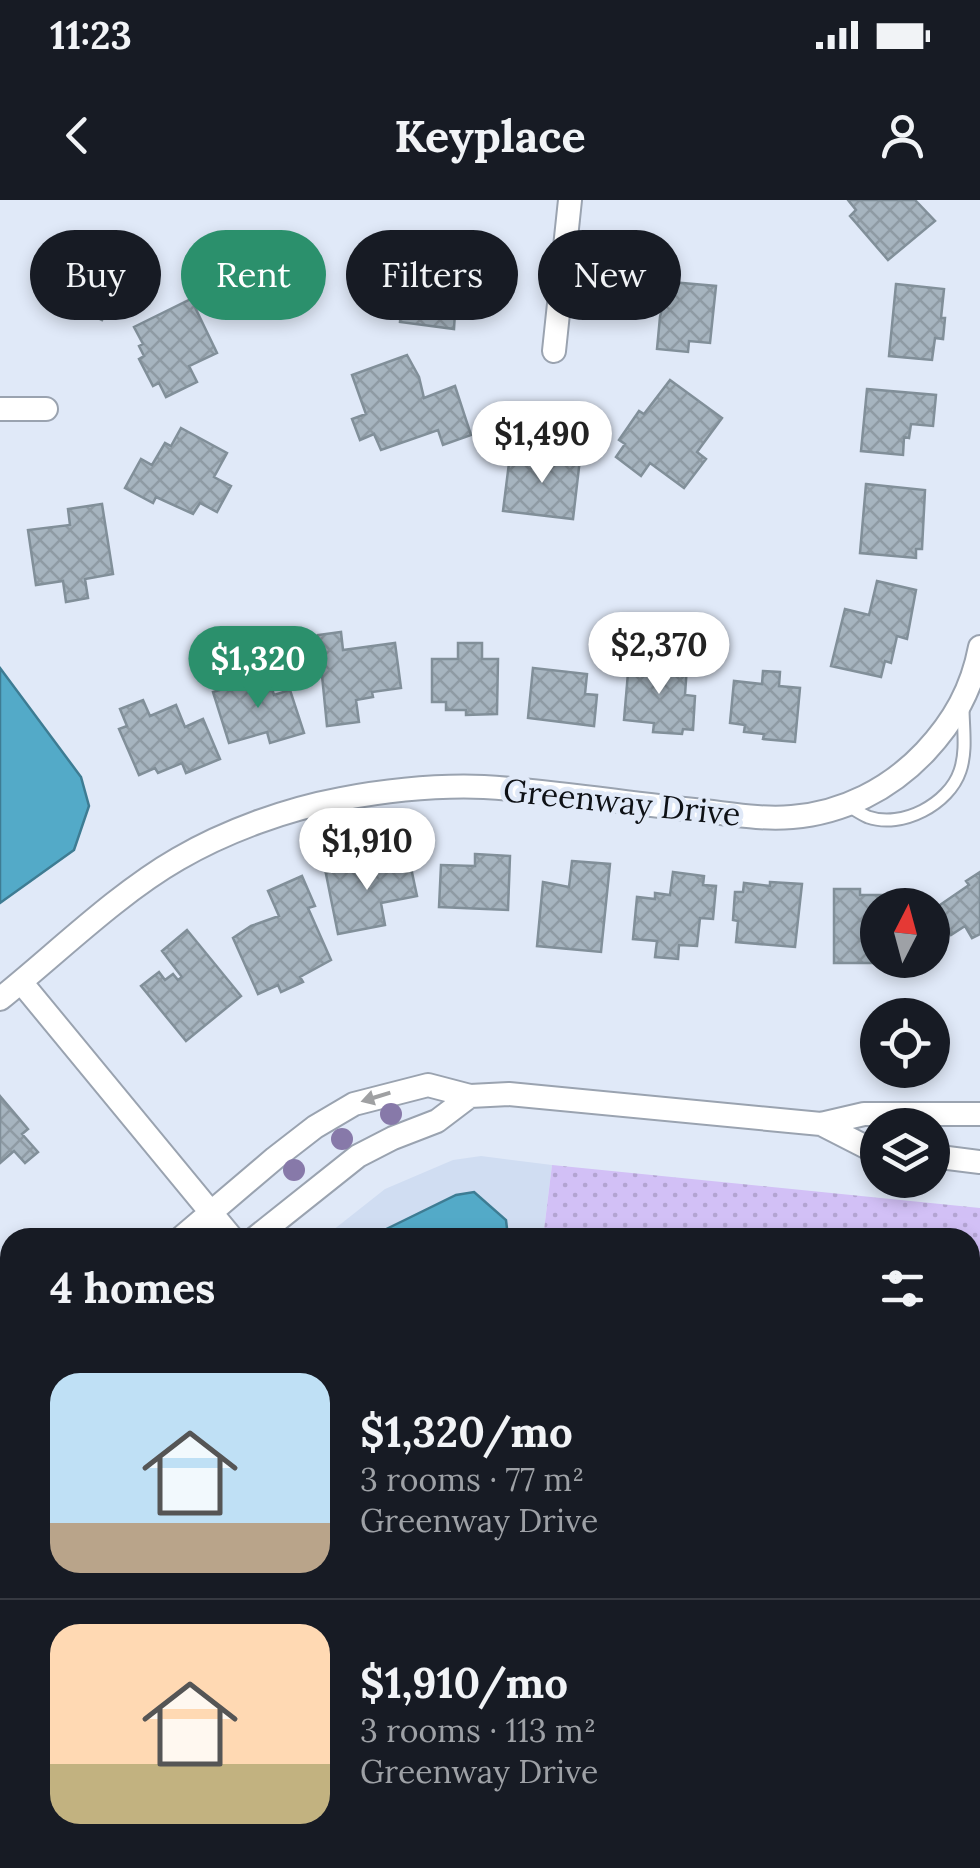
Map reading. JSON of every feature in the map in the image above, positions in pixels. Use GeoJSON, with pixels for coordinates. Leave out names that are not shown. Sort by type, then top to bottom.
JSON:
{"type":"FeatureCollection","features":[{"type":"Feature","properties":{"kind":"street"},"geometry":{"type":"LineString","coordinates":[[554,351],[570,200]]}},
{"type":"Feature","properties":{"kind":"street"},"geometry":{"type":"LineString","coordinates":[[0,409],[46,409]]}},
{"type":"Feature","properties":{"kind":"street","name":"Greenway Drive"},"geometry":{"type":"LineString","coordinates":[[0,999],[141,884],[179,858],[277,818],[338,800],[412,787],[483,787],[790,818],[848,805],[882,789],[913,765],[941,735],[963,704],[980,647]]}},
{"type":"Feature","properties":{"kind":"street"},"geometry":{"type":"LineString","coordinates":[[21,982],[224,1228]]}},
{"type":"Feature","properties":{"kind":"street"},"geometry":{"type":"LineString","coordinates":[[193,1228],[314,1127],[354,1104],[428,1085],[470,1096],[509,1094],[821,1124],[864,1114],[980,1114]]}},
{"type":"Feature","properties":{"kind":"street"},"geometry":{"type":"LineString","coordinates":[[268,1228],[358,1156],[438,1121],[470,1096]]}},
{"type":"Feature","properties":{"kind":"street"},"geometry":{"type":"LineString","coordinates":[[821,1124],[860,1144]]}},
{"type":"Feature","properties":{"kind":"street"},"geometry":{"type":"LineString","coordinates":[[950,1158],[980,1162]]}},
{"type":"Feature","properties":{"kind":"lane"},"geometry":{"type":"LineString","coordinates":[[848,805],[870,818],[892,819],[920,813],[944,798],[960,773],[963,704]]}},
{"type":"Feature","properties":{"kind":"shaded area"},"geometry":{"type":"Polygon","coordinates":[[[481,1156],[552,1165],[544,1228],[336,1228],[385,1189],[453,1160],[481,1156]]]}},
{"type":"Feature","properties":{"kind":"green space"},"geometry":{"type":"Polygon","coordinates":[[[552,1165],[980,1208],[980,1228],[544,1228],[552,1165]]]}},
{"type":"Feature","properties":{"kind":"water"},"geometry":{"type":"Polygon","coordinates":[[[0,668],[81,777],[89,806],[74,850],[0,903],[0,668]]]}},
{"type":"Feature","properties":{"kind":"water"},"geometry":{"type":"Polygon","coordinates":[[[474,1192],[506,1220],[507,1228],[388,1228],[456,1195],[474,1192]]]}},
{"type":"Feature","properties":{"kind":"building"},"geometry":{"type":"Polygon","coordinates":[[[848,200],[915,200],[935,221],[888,260],[850,216],[856,210],[848,200]]]}},
{"type":"Feature","properties":{"kind":"building"},"geometry":{"type":"Polygon","coordinates":[[[681,283],[716,286],[710,343],[689,341],[688,352],[657,349],[660,320],[681,320],[681,283]]]}},
{"type":"Feature","properties":{"kind":"building"},"geometry":{"type":"Polygon","coordinates":[[[896,284],[944,289],[943,339],[935,338],[932,360],[889,356],[896,284]]]}},
{"type":"Feature","properties":{"kind":"building"},"geometry":{"type":"Polygon","coordinates":[[[181,304],[181,320],[201,320],[217,353],[189,366],[197,382],[166,397],[159,383],[153,386],[139,359],[144,356],[139,346],[143,344],[134,327],[148,320],[161,320],[161,314],[181,304]]]}},
{"type":"Feature","properties":{"kind":"building"},"geometry":{"type":"Polygon","coordinates":[[[400,320],[455,320],[454,329],[400,320]]]}},
{"type":"Feature","properties":{"kind":"building"},"geometry":{"type":"Polygon","coordinates":[[[407,355],[419,377],[424,398],[455,386],[471,435],[443,445],[438,430],[381,450],[374,434],[360,440],[352,419],[366,414],[352,375],[407,355]]]}},
{"type":"Feature","properties":{"kind":"building"},"geometry":{"type":"Polygon","coordinates":[[[670,380],[722,418],[697,452],[706,459],[684,488],[650,463],[641,476],[616,457],[625,444],[619,440],[639,411],[644,414],[670,380]]]}},
{"type":"Feature","properties":{"kind":"building"},"geometry":{"type":"Polygon","coordinates":[[[867,389],[936,395],[933,426],[911,424],[909,438],[904,437],[903,455],[861,451],[867,389]]]}},
{"type":"Feature","properties":{"kind":"building"},"geometry":{"type":"Polygon","coordinates":[[[181,428],[227,453],[214,477],[231,486],[217,512],[200,503],[193,514],[156,497],[153,503],[125,488],[141,459],[152,465],[165,443],[171,446],[181,428]]]}},
{"type":"Feature","properties":{"kind":"building"},"geometry":{"type":"Polygon","coordinates":[[[510,455],[580,459],[573,519],[503,511],[510,455]]]}},
{"type":"Feature","properties":{"kind":"building"},"geometry":{"type":"Polygon","coordinates":[[[866,484],[925,490],[922,549],[916,549],[916,558],[860,553],[866,484]]]}},
{"type":"Feature","properties":{"kind":"building"},"geometry":{"type":"Polygon","coordinates":[[[102,504],[113,574],[85,579],[88,598],[66,602],[63,581],[36,585],[28,530],[70,525],[68,509],[102,504]]]}},
{"type":"Feature","properties":{"kind":"building"},"geometry":{"type":"Polygon","coordinates":[[[877,581],[916,590],[907,639],[897,636],[891,663],[885,661],[881,677],[831,666],[845,609],[869,615],[877,581]]]}},
{"type":"Feature","properties":{"kind":"building"},"geometry":{"type":"Polygon","coordinates":[[[341,632],[343,650],[395,643],[401,688],[372,692],[373,697],[356,700],[359,722],[327,726],[318,635],[341,632]]]}},
{"type":"Feature","properties":{"kind":"building"},"geometry":{"type":"Polygon","coordinates":[[[458,643],[482,643],[482,659],[498,659],[497,714],[466,715],[466,710],[446,710],[446,702],[432,702],[432,659],[458,659],[458,643]]]}},
{"type":"Feature","properties":{"kind":"building"},"geometry":{"type":"Polygon","coordinates":[[[629,661],[687,666],[685,695],[695,696],[693,730],[683,729],[682,734],[653,732],[654,723],[624,720],[629,661]]]}},
{"type":"Feature","properties":{"kind":"building"},"geometry":{"type":"Polygon","coordinates":[[[533,668],[587,674],[585,694],[597,695],[594,726],[528,718],[533,668]]]}},
{"type":"Feature","properties":{"kind":"building"},"geometry":{"type":"Polygon","coordinates":[[[763,671],[780,672],[779,686],[800,688],[795,742],[763,739],[764,734],[744,732],[745,725],[730,723],[734,681],[762,684],[763,671]]]}},
{"type":"Feature","properties":{"kind":"building"},"geometry":{"type":"Polygon","coordinates":[[[268,675],[274,695],[290,690],[304,733],[270,743],[267,732],[229,743],[213,692],[268,675]]]}},
{"type":"Feature","properties":{"kind":"building"},"geometry":{"type":"Polygon","coordinates":[[[143,700],[150,716],[176,705],[185,727],[203,719],[220,759],[186,773],[182,763],[158,773],[155,768],[139,775],[119,729],[127,726],[120,709],[143,700]]]}},
{"type":"Feature","properties":{"kind":"building"},"geometry":{"type":"Polygon","coordinates":[[[475,854],[510,856],[508,910],[439,907],[441,865],[475,866],[475,854]]]}},
{"type":"Feature","properties":{"kind":"building"},"geometry":{"type":"Polygon","coordinates":[[[394,861],[395,866],[410,863],[417,896],[381,903],[385,925],[338,934],[325,869],[348,864],[349,870],[394,861]]]}},
{"type":"Feature","properties":{"kind":"building"},"geometry":{"type":"Polygon","coordinates":[[[572,861],[610,864],[601,952],[537,946],[543,882],[569,887],[572,861]]]}},
{"type":"Feature","properties":{"kind":"building"},"geometry":{"type":"Polygon","coordinates":[[[673,872],[704,876],[703,885],[716,886],[713,919],[700,918],[697,946],[679,945],[678,959],[655,957],[657,941],[633,939],[637,897],[655,899],[655,893],[670,895],[673,872]]]}},
{"type":"Feature","properties":{"kind":"building"},"geometry":{"type":"Polygon","coordinates":[[[980,872],[980,934],[972,938],[965,926],[950,933],[950,898],[969,885],[966,881],[980,872]]]}},
{"type":"Feature","properties":{"kind":"building"},"geometry":{"type":"Polygon","coordinates":[[[302,876],[315,906],[308,908],[331,960],[300,977],[303,982],[281,992],[278,985],[258,994],[233,938],[251,926],[279,916],[268,891],[302,876]]]}},
{"type":"Feature","properties":{"kind":"building"},"geometry":{"type":"Polygon","coordinates":[[[770,882],[802,884],[795,947],[736,942],[735,892],[743,892],[744,883],[770,886],[770,882]]]}},
{"type":"Feature","properties":{"kind":"building"},"geometry":{"type":"Polygon","coordinates":[[[834,889],[860,889],[860,963],[834,963],[834,889]]]}},
{"type":"Feature","properties":{"kind":"building"},"geometry":{"type":"Polygon","coordinates":[[[187,930],[241,996],[186,1041],[141,986],[159,972],[165,980],[173,974],[178,980],[182,977],[162,951],[187,930]]]}},
{"type":"Feature","properties":{"kind":"building"},"geometry":{"type":"Polygon","coordinates":[[[0,1096],[28,1129],[22,1134],[38,1152],[25,1163],[14,1151],[0,1163],[0,1096]]]}}]}
